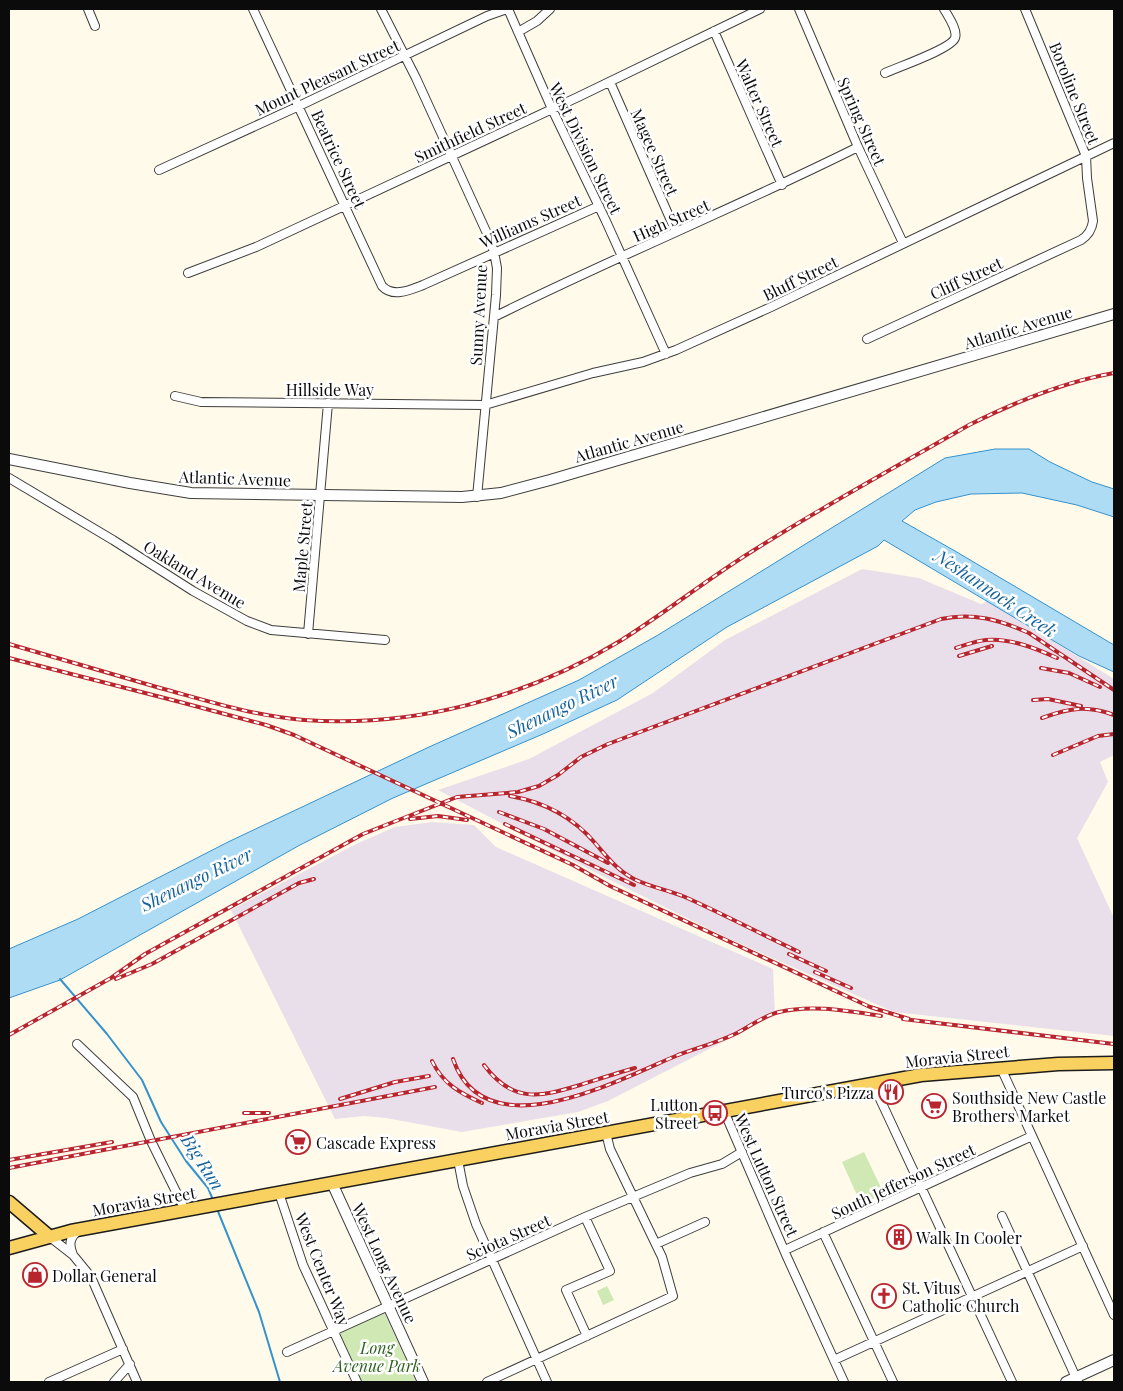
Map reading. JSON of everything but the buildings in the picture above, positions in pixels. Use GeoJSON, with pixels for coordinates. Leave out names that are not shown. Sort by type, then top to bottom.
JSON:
{"type":"FeatureCollection","features":[{"type":"Feature","properties":{"kind":"main road","name":"Moravia Street"},"geometry":{"type":"LineString","coordinates":[[9,1248],[81,1229],[938,1072],[1076,1063],[1114,1063]]}},
{"type":"Feature","properties":{"kind":"main road"},"geometry":{"type":"LineString","coordinates":[[9,1202],[50,1237]]}},
{"type":"Feature","properties":{"kind":"street"},"geometry":{"type":"LineString","coordinates":[[88,9],[95,26]]}},
{"type":"Feature","properties":{"kind":"street","name":"Beatrice Street"},"geometry":{"type":"LineString","coordinates":[[253,9],[382,286],[389,292]]}},
{"type":"Feature","properties":{"kind":"street","name":"Sunny Avenue"},"geometry":{"type":"LineString","coordinates":[[381,9],[494,252],[496,268],[494,317],[477,497]]}},
{"type":"Feature","properties":{"kind":"street","name":"Mount Pleasant Street"},"geometry":{"type":"LineString","coordinates":[[159,170],[299,106],[487,16],[507,9]]}},
{"type":"Feature","properties":{"kind":"street","name":"West Division Street"},"geometry":{"type":"LineString","coordinates":[[507,9],[666,354]]}},
{"type":"Feature","properties":{"kind":"street"},"geometry":{"type":"LineString","coordinates":[[518,32],[532,24],[550,9]]}},
{"type":"Feature","properties":{"kind":"street","name":"Smithfield Street"},"geometry":{"type":"LineString","coordinates":[[188,273],[256,247],[610,82],[760,9]]}},
{"type":"Feature","properties":{"kind":"street","name":"Spring Street"},"geometry":{"type":"LineString","coordinates":[[799,9],[858,147],[903,243]]}},
{"type":"Feature","properties":{"kind":"street"},"geometry":{"type":"LineString","coordinates":[[886,72],[930,55],[953,41],[956,36],[955,32],[944,9]]}},
{"type":"Feature","properties":{"kind":"street","name":"Boroline Street"},"geometry":{"type":"LineString","coordinates":[[1025,9],[1086,156],[1093,221],[1085,238],[1076,242]]}},
{"type":"Feature","properties":{"kind":"street","name":"Walter Street"},"geometry":{"type":"LineString","coordinates":[[714,31],[782,185]]}},
{"type":"Feature","properties":{"kind":"street","name":"Magee Street"},"geometry":{"type":"LineString","coordinates":[[610,82],[676,232]]}},
{"type":"Feature","properties":{"kind":"street","name":"Bluff Street"},"geometry":{"type":"LineString","coordinates":[[485,405],[666,354],[771,307],[1114,143]]}},
{"type":"Feature","properties":{"kind":"street","name":"High Street"},"geometry":{"type":"LineString","coordinates":[[494,317],[782,185],[858,147]]}},
{"type":"Feature","properties":{"kind":"street","name":"Williams Street"},"geometry":{"type":"LineString","coordinates":[[389,292],[400,292],[423,285],[598,206]]}},
{"type":"Feature","properties":{"kind":"street","name":"Cliff Street"},"geometry":{"type":"LineString","coordinates":[[867,339],[1076,242]]}},
{"type":"Feature","properties":{"kind":"street","name":"Atlantic Avenue"},"geometry":{"type":"LineString","coordinates":[[9,459],[138,485],[191,493],[264,496],[477,497],[502,493],[550,480],[1114,314]]}},
{"type":"Feature","properties":{"kind":"street","name":"Hillside Way"},"geometry":{"type":"LineString","coordinates":[[175,396],[201,402],[485,405]]}},
{"type":"Feature","properties":{"kind":"street","name":"Maple Street"},"geometry":{"type":"LineString","coordinates":[[308,634],[328,403]]}},
{"type":"Feature","properties":{"kind":"street","name":"Oakland Avenue"},"geometry":{"type":"LineString","coordinates":[[9,478],[113,540],[193,591],[247,621],[271,630],[385,640]]}},
{"type":"Feature","properties":{"kind":"street"},"geometry":{"type":"LineString","coordinates":[[77,1044],[133,1097],[151,1141],[185,1210]]}},
{"type":"Feature","properties":{"kind":"street"},"geometry":{"type":"LineString","coordinates":[[1001,1068],[1114,1315]]}},
{"type":"Feature","properties":{"kind":"street"},"geometry":{"type":"LineString","coordinates":[[873,1084],[1012,1382]]}},
{"type":"Feature","properties":{"kind":"street","name":"West Lutton Street"},"geometry":{"type":"LineString","coordinates":[[724,1111],[844,1382]]}},
{"type":"Feature","properties":{"kind":"street"},"geometry":{"type":"LineString","coordinates":[[487,1382],[673,1296],[667,1269],[610,1149],[606,1133]]}},
{"type":"Feature","properties":{"kind":"street","name":"South Jefferson Street"},"geometry":{"type":"LineString","coordinates":[[785,1250],[1032,1136]]}},
{"type":"Feature","properties":{"kind":"street","name":"Sciota Street"},"geometry":{"type":"LineString","coordinates":[[287,1352],[585,1217],[690,1173],[722,1164],[742,1152]]}},
{"type":"Feature","properties":{"kind":"street"},"geometry":{"type":"LineString","coordinates":[[458,1160],[471,1211],[547,1382]]}},
{"type":"Feature","properties":{"kind":"street","name":"West Long Avenue"},"geometry":{"type":"LineString","coordinates":[[332,1183],[423,1382]]}},
{"type":"Feature","properties":{"kind":"street","name":"West Center Way"},"geometry":{"type":"LineString","coordinates":[[279,1193],[296,1246],[357,1382]]}},
{"type":"Feature","properties":{"kind":"street"},"geometry":{"type":"LineString","coordinates":[[1002,1216],[1077,1380]]}},
{"type":"Feature","properties":{"kind":"street"},"geometry":{"type":"LineString","coordinates":[[585,1217],[610,1271],[566,1290],[587,1336]]}},
{"type":"Feature","properties":{"kind":"street"},"geometry":{"type":"LineString","coordinates":[[656,1244],[705,1222]]}},
{"type":"Feature","properties":{"kind":"street"},"geometry":{"type":"LineString","coordinates":[[73,1255],[70,1248],[71,1240],[75,1233],[81,1229]]}},
{"type":"Feature","properties":{"kind":"street"},"geometry":{"type":"LineString","coordinates":[[823,1232],[893,1382]]}},
{"type":"Feature","properties":{"kind":"street"},"geometry":{"type":"LineString","coordinates":[[50,1237],[73,1255],[86,1270],[95,1285],[137,1382]]}},
{"type":"Feature","properties":{"kind":"street"},"geometry":{"type":"LineString","coordinates":[[834,1360],[1083,1246]]}},
{"type":"Feature","properties":{"kind":"street"},"geometry":{"type":"LineString","coordinates":[[49,1382],[123,1349]]}},
{"type":"Feature","properties":{"kind":"street"},"geometry":{"type":"LineString","coordinates":[[1066,1382],[1077,1380],[1114,1360]]}},
{"type":"Feature","properties":{"kind":"street"},"geometry":{"type":"LineString","coordinates":[[114,1382],[130,1364]]}},
{"type":"Feature","properties":{"kind":"shaded area"},"geometry":{"type":"Polygon","coordinates":[[[862,569],[919,578],[981,604],[988,601],[1114,679],[1114,755],[1100,762],[1108,782],[1077,838],[1114,918],[1114,1036],[894,1012],[725,937],[600,875],[438,790],[529,759],[653,693],[725,640],[862,569]]]}},
{"type":"Feature","properties":{"kind":"shaded area"},"geometry":{"type":"Polygon","coordinates":[[[432,822],[474,825],[496,847],[773,969],[775,1015],[608,1101],[578,1112],[462,1132],[386,1118],[364,1116],[335,1119],[231,910],[356,844],[395,827],[432,822]]]}},
{"type":"Feature","properties":{"kind":"green space"},"geometry":{"type":"Polygon","coordinates":[[[864,1152],[884,1194],[861,1204],[842,1162],[864,1152]]]}},
{"type":"Feature","properties":{"kind":"green space"},"geometry":{"type":"Polygon","coordinates":[[[607,1286],[614,1300],[603,1305],[597,1291],[607,1286]]]}},
{"type":"Feature","properties":{"kind":"green space","name":"Long Avenue Park"},"geometry":{"type":"Polygon","coordinates":[[[384,1312],[416,1382],[361,1382],[339,1332],[384,1312]]]}},
{"type":"Feature","properties":{"kind":"water"},"geometry":{"type":"Polygon","coordinates":[[[995,449],[1029,449],[1050,462],[1092,482],[1114,489],[1114,517],[1077,505],[1022,493],[971,494],[936,502],[915,510],[902,521],[1114,645],[1114,672],[1079,656],[884,540],[878,546],[727,627],[617,700],[393,798],[300,845],[60,980],[9,998],[9,949],[78,919],[228,842],[429,747],[579,680],[658,635],[945,458],[995,449]]]}},
{"type":"Feature","properties":{"kind":"waterway","name":"Big Run"},"geometry":{"type":"LineString","coordinates":[[60,979],[107,1034],[142,1080],[161,1122],[186,1161],[208,1188],[213,1200]]}},
{"type":"Feature","properties":{"kind":"waterway","name":"Big Run"},"geometry":{"type":"LineString","coordinates":[[217,1209],[259,1312],[280,1382]]}},
{"type":"Feature","properties":{"kind":"railway"},"geometry":{"type":"LineString","coordinates":[[9,644],[213,703],[285,718],[345,721],[387,719],[428,714],[468,705],[546,679],[620,641],[778,535],[969,425],[1004,408],[1058,387],[1114,373]]}},
{"type":"Feature","properties":{"kind":"railway"},"geometry":{"type":"LineString","coordinates":[[9,1035],[111,978],[145,954],[363,834],[457,797],[518,792],[539,786],[558,775],[581,757],[608,744],[941,619],[964,616],[986,618],[1018,628],[1029,633],[1114,690]]}},
{"type":"Feature","properties":{"kind":"railway"},"geometry":{"type":"LineString","coordinates":[[956,648],[974,642],[995,640],[1031,647],[1057,658]]}},
{"type":"Feature","properties":{"kind":"railway"},"geometry":{"type":"LineString","coordinates":[[959,656],[992,646]]}},
{"type":"Feature","properties":{"kind":"railway"},"geometry":{"type":"LineString","coordinates":[[9,658],[266,725],[294,735],[573,865],[610,886],[870,1007],[909,1019]]}},
{"type":"Feature","properties":{"kind":"railway"},"geometry":{"type":"LineString","coordinates":[[1041,668],[1069,673],[1100,687]]}},
{"type":"Feature","properties":{"kind":"railway"},"geometry":{"type":"LineString","coordinates":[[1033,700],[1048,699],[1081,706]]}},
{"type":"Feature","properties":{"kind":"railway"},"geometry":{"type":"LineString","coordinates":[[1042,718],[1078,709],[1095,710],[1114,715]]}},
{"type":"Feature","properties":{"kind":"railway"},"geometry":{"type":"LineString","coordinates":[[1053,755],[1098,736],[1114,734]]}},
{"type":"Feature","properties":{"kind":"railway"},"geometry":{"type":"LineString","coordinates":[[510,796],[546,806],[567,818],[586,833],[617,867],[634,879],[685,897],[799,952]]}},
{"type":"Feature","properties":{"kind":"railway"},"geometry":{"type":"LineString","coordinates":[[499,812],[544,829],[608,863]]}},
{"type":"Feature","properties":{"kind":"railway"},"geometry":{"type":"LineString","coordinates":[[410,819],[438,816],[467,820]]}},
{"type":"Feature","properties":{"kind":"railway"},"geometry":{"type":"LineString","coordinates":[[505,824],[634,885]]}},
{"type":"Feature","properties":{"kind":"railway"},"geometry":{"type":"LineString","coordinates":[[116,979],[152,964],[299,883],[314,879]]}},
{"type":"Feature","properties":{"kind":"railway"},"geometry":{"type":"LineString","coordinates":[[789,954],[826,971]]}},
{"type":"Feature","properties":{"kind":"railway"},"geometry":{"type":"LineString","coordinates":[[815,972],[851,988]]}},
{"type":"Feature","properties":{"kind":"railway"},"geometry":{"type":"LineString","coordinates":[[453,1059],[469,1087],[494,1101],[523,1105],[556,1101],[590,1092],[678,1055],[714,1043],[779,1012],[817,1008],[881,1016]]}},
{"type":"Feature","properties":{"kind":"railway"},"geometry":{"type":"LineString","coordinates":[[903,1019],[1114,1044]]}},
{"type":"Feature","properties":{"kind":"railway"},"geometry":{"type":"LineString","coordinates":[[432,1061],[447,1082],[482,1103]]}},
{"type":"Feature","properties":{"kind":"railway"},"geometry":{"type":"LineString","coordinates":[[484,1065],[495,1078],[506,1086],[517,1092],[528,1094],[540,1094],[566,1089],[635,1068]]}},
{"type":"Feature","properties":{"kind":"railway"},"geometry":{"type":"LineString","coordinates":[[340,1099],[395,1082],[429,1076]]}},
{"type":"Feature","properties":{"kind":"railway"},"geometry":{"type":"LineString","coordinates":[[9,1168],[435,1087]]}},
{"type":"Feature","properties":{"kind":"railway"},"geometry":{"type":"LineString","coordinates":[[244,1113],[269,1113]]}},
{"type":"Feature","properties":{"kind":"railway"},"geometry":{"type":"LineString","coordinates":[[9,1160],[112,1142]]}},
{"type":"Feature","properties":{"kind":"place","name":"Turco's Pizza"},"geometry":{"type":"Point","coordinates":[891,1092]}},
{"type":"Feature","properties":{"kind":"place","name":"Southside New Castle Brothers Market"},"geometry":{"type":"Point","coordinates":[934,1106]}},
{"type":"Feature","properties":{"kind":"place","name":"Lutton Street"},"geometry":{"type":"Point","coordinates":[715,1113]}},
{"type":"Feature","properties":{"kind":"place","name":"Cascade Express"},"geometry":{"type":"Point","coordinates":[298,1142]}},
{"type":"Feature","properties":{"kind":"place","name":"Walk In Cooler"},"geometry":{"type":"Point","coordinates":[899,1237]}},
{"type":"Feature","properties":{"kind":"place","name":"Dollar General"},"geometry":{"type":"Point","coordinates":[35,1275]}},
{"type":"Feature","properties":{"kind":"place","name":"St. Vitus Catholic Church"},"geometry":{"type":"Point","coordinates":[884,1296]}},
{"type":"Feature","properties":{"kind":"water label","name":"Neshannock Creek"},"geometry":{"type":"Point","coordinates":[996,593]}},
{"type":"Feature","properties":{"kind":"water label","name":"Shenango River"},"geometry":{"type":"Point","coordinates":[562,706]}},
{"type":"Feature","properties":{"kind":"water label","name":"Shenango River"},"geometry":{"type":"Point","coordinates":[196,879]}}]}
